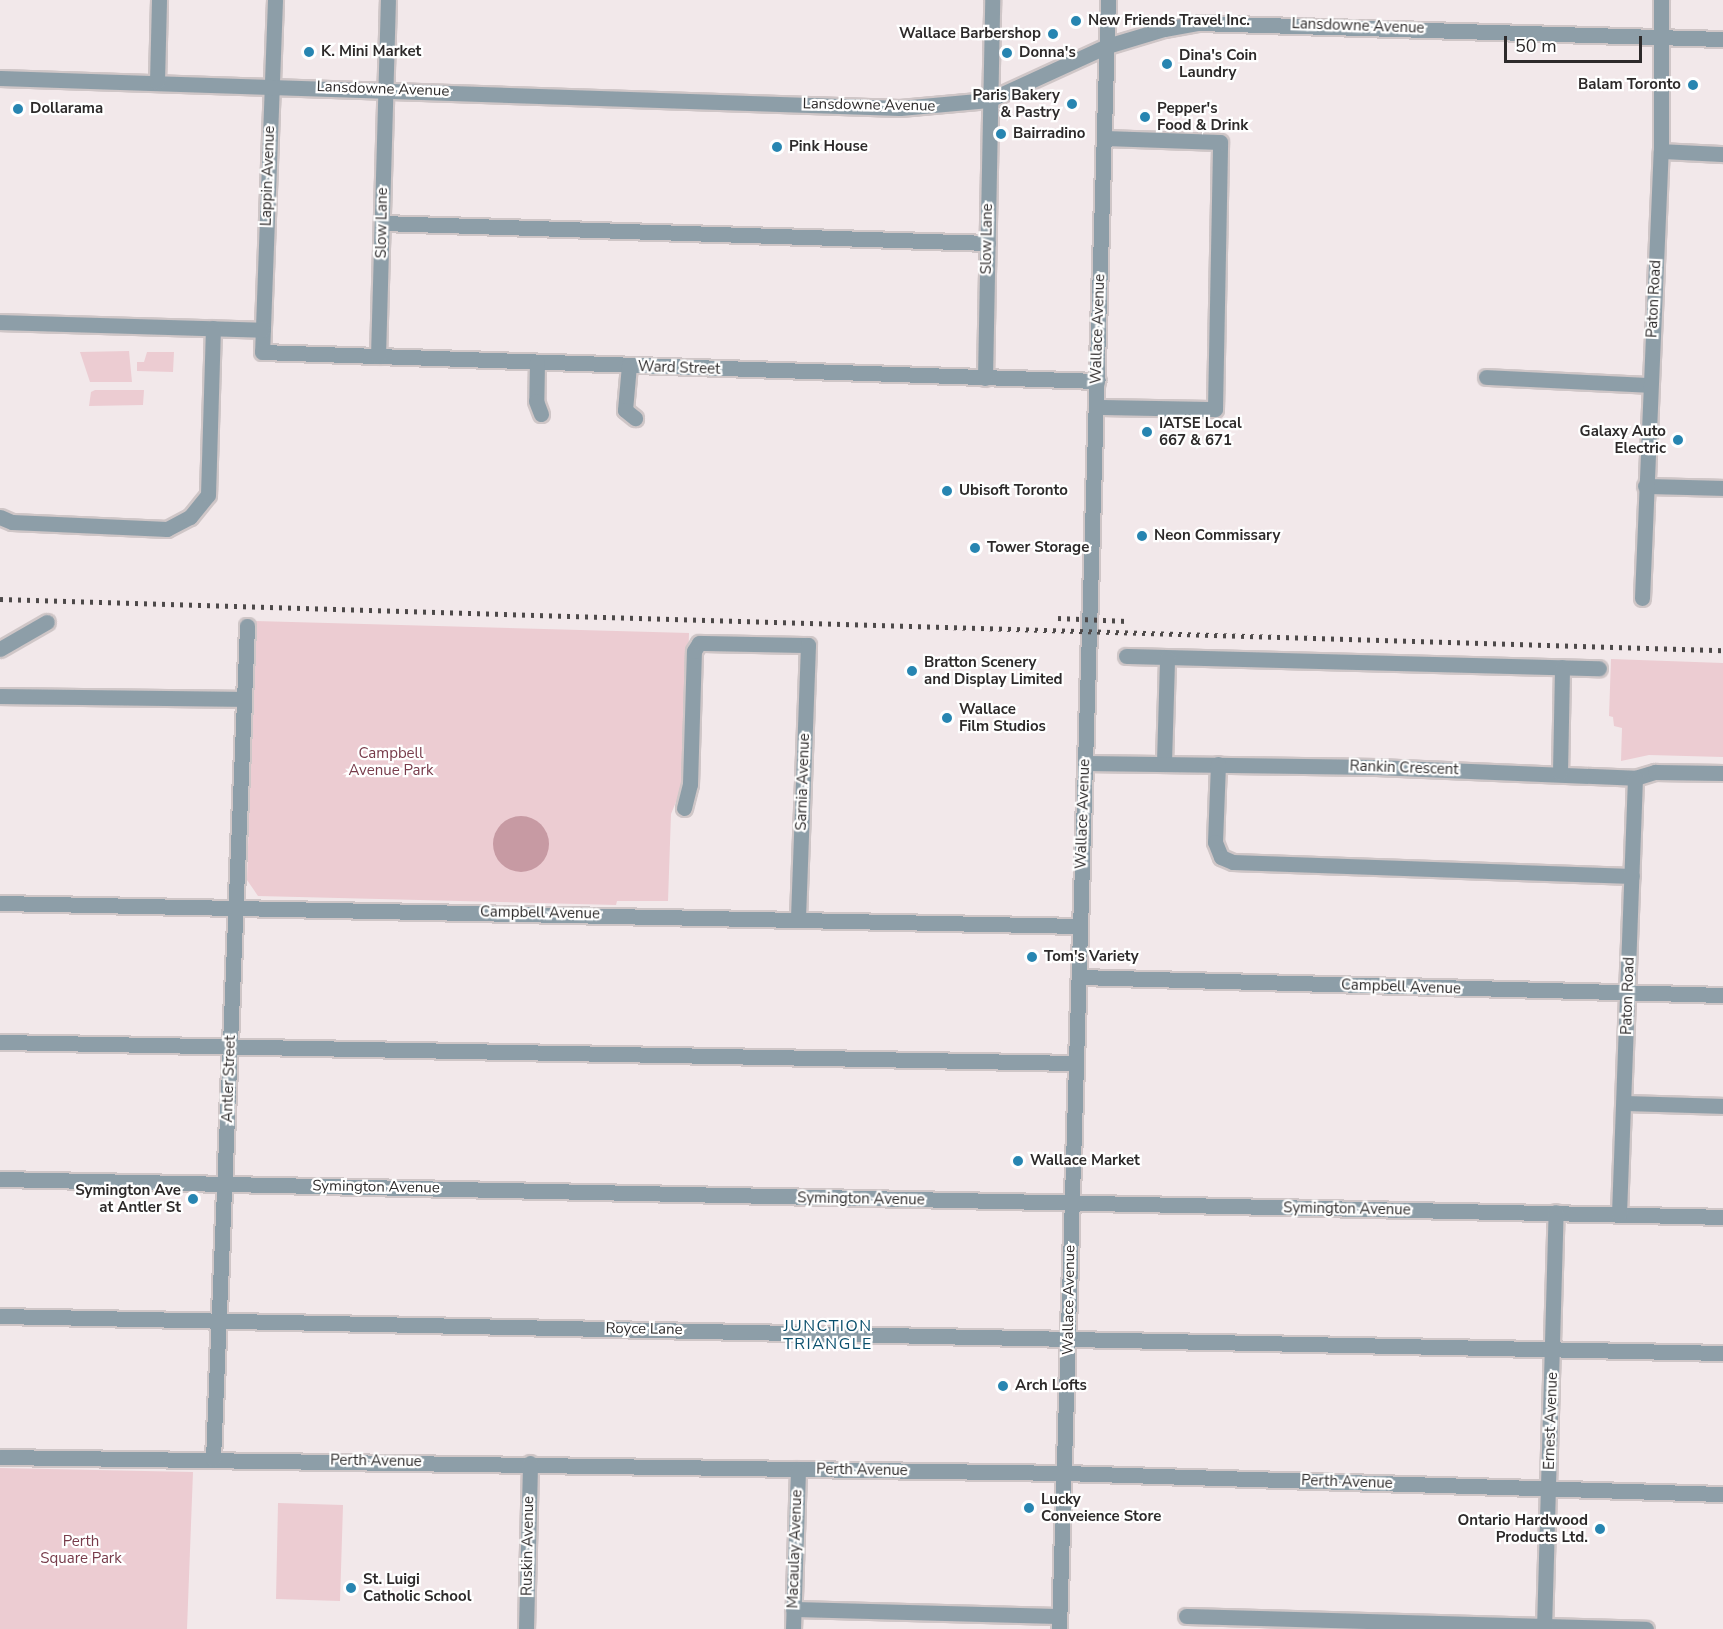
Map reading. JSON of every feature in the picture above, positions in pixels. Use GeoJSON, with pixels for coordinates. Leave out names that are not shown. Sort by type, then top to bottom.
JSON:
{"type":"FeatureCollection","features":[{"type":"Feature","properties":{"kind":"street"},"geometry":{"type":"LineString","coordinates":[[156,82],[159,0]]}},
{"type":"Feature","properties":{"kind":"street","name":"Lappin Avenue"},"geometry":{"type":"LineString","coordinates":[[262,352],[275,0]]}},
{"type":"Feature","properties":{"kind":"street","name":"Slow Lane"},"geometry":{"type":"LineString","coordinates":[[378,356],[388,0]]}},
{"type":"Feature","properties":{"kind":"street","name":"Slow Lane"},"geometry":{"type":"LineString","coordinates":[[985,378],[992,0]]}},
{"type":"Feature","properties":{"kind":"street","name":"Wallace Avenue"},"geometry":{"type":"LineString","coordinates":[[1059,1623],[1108,0]]}},
{"type":"Feature","properties":{"kind":"street","name":"Paton Road"},"geometry":{"type":"LineString","coordinates":[[1642,598],[1661,151],[1661,0]]}},
{"type":"Feature","properties":{"kind":"street","name":"Lansdowne Avenue"},"geometry":{"type":"LineString","coordinates":[[0,78],[271,84],[900,108],[989,100],[1107,46],[1198,23],[1723,39]]}},
{"type":"Feature","properties":{"kind":"street"},"geometry":{"type":"LineString","coordinates":[[1096,407],[1215,409],[1220,142],[1105,138]]}},
{"type":"Feature","properties":{"kind":"street"},"geometry":{"type":"LineString","coordinates":[[1661,151],[1723,154]]}},
{"type":"Feature","properties":{"kind":"street"},"geometry":{"type":"LineString","coordinates":[[382,223],[988,243]]}},
{"type":"Feature","properties":{"kind":"street"},"geometry":{"type":"LineString","coordinates":[[0,322],[263,330]]}},
{"type":"Feature","properties":{"kind":"street"},"geometry":{"type":"LineString","coordinates":[[0,517],[12,522],[167,529],[190,517],[208,495],[213,328]]}},
{"type":"Feature","properties":{"kind":"street","name":"Ward Street"},"geometry":{"type":"LineString","coordinates":[[262,352],[1097,381]]}},
{"type":"Feature","properties":{"kind":"street"},"geometry":{"type":"LineString","coordinates":[[537,362],[536,401],[541,414]]}},
{"type":"Feature","properties":{"kind":"street"},"geometry":{"type":"LineString","coordinates":[[1486,377],[1650,385]]}},
{"type":"Feature","properties":{"kind":"street"},"geometry":{"type":"LineString","coordinates":[[1645,486],[1723,488]]}},
{"type":"Feature","properties":{"kind":"street"},"geometry":{"type":"LineString","coordinates":[[0,649],[47,622]]}},
{"type":"Feature","properties":{"kind":"street","name":"Antler Street"},"geometry":{"type":"LineString","coordinates":[[213,1459],[226,1184],[246,626]]}},
{"type":"Feature","properties":{"kind":"street","name":"Sarnia Avenue"},"geometry":{"type":"LineString","coordinates":[[684,808],[690,784],[694,651],[699,643],[808,645],[798,919]]}},
{"type":"Feature","properties":{"kind":"street"},"geometry":{"type":"LineString","coordinates":[[1126,656],[1599,668]]}},
{"type":"Feature","properties":{"kind":"street"},"geometry":{"type":"LineString","coordinates":[[1164,762],[1167,658]]}},
{"type":"Feature","properties":{"kind":"street"},"geometry":{"type":"LineString","coordinates":[[1560,773],[1562,667]]}},
{"type":"Feature","properties":{"kind":"street"},"geometry":{"type":"LineString","coordinates":[[0,696],[243,699]]}},
{"type":"Feature","properties":{"kind":"street","name":"Rankin Crescent"},"geometry":{"type":"LineString","coordinates":[[1085,763],[1164,762],[1560,773],[1635,778],[1655,772],[1723,773]]}},
{"type":"Feature","properties":{"kind":"street"},"geometry":{"type":"LineString","coordinates":[[1218,764],[1215,842],[1221,857],[1233,862],[1632,876]]}},
{"type":"Feature","properties":{"kind":"street","name":"Paton Road"},"geometry":{"type":"LineString","coordinates":[[1619,1214],[1635,778]]}},
{"type":"Feature","properties":{"kind":"street","name":"Campbell Avenue"},"geometry":{"type":"LineString","coordinates":[[0,903],[235,906],[1079,926]]}},
{"type":"Feature","properties":{"kind":"street","name":"Campbell Avenue"},"geometry":{"type":"LineString","coordinates":[[1079,977],[1723,995]]}},
{"type":"Feature","properties":{"kind":"street"},"geometry":{"type":"LineString","coordinates":[[0,1042],[230,1044],[1075,1063]]}},
{"type":"Feature","properties":{"kind":"street"},"geometry":{"type":"LineString","coordinates":[[1624,1103],[1723,1106]]}},
{"type":"Feature","properties":{"kind":"street","name":"Symington Avenue"},"geometry":{"type":"LineString","coordinates":[[0,1179],[1723,1217]]}},
{"type":"Feature","properties":{"kind":"street","name":"Ernest Avenue"},"geometry":{"type":"LineString","coordinates":[[1544,1628],[1556,1212]]}},
{"type":"Feature","properties":{"kind":"street","name":"Royce Lane"},"geometry":{"type":"LineString","coordinates":[[0,1316],[1723,1353]]}},
{"type":"Feature","properties":{"kind":"street","name":"Perth Avenue"},"geometry":{"type":"LineString","coordinates":[[0,1456],[1064,1473],[1723,1494]]}},
{"type":"Feature","properties":{"kind":"street","name":"Ruskin Avenue"},"geometry":{"type":"LineString","coordinates":[[526,1629],[530,1463]]}},
{"type":"Feature","properties":{"kind":"street","name":"Macaulay Avenue"},"geometry":{"type":"LineString","coordinates":[[793,1629],[798,1469]]}},
{"type":"Feature","properties":{"kind":"street"},"geometry":{"type":"LineString","coordinates":[[793,1609],[1059,1623]]}},
{"type":"Feature","properties":{"kind":"street"},"geometry":{"type":"LineString","coordinates":[[1186,1616],[1544,1628],[1646,1629]]}},
{"type":"Feature","properties":{"kind":"green space"},"geometry":{"type":"Polygon","coordinates":[[[129,351],[132,382],[90,382],[80,352],[129,351]]]}},
{"type":"Feature","properties":{"kind":"green space"},"geometry":{"type":"Polygon","coordinates":[[[147,352],[174,352],[173,372],[137,371],[137,362],[144,362],[147,352]]]}},
{"type":"Feature","properties":{"kind":"green space"},"geometry":{"type":"Polygon","coordinates":[[[95,390],[144,390],[143,405],[89,406],[91,392],[95,390]]]}},
{"type":"Feature","properties":{"kind":"green space","name":"Campbell Avenue Park"},"geometry":{"type":"Polygon","coordinates":[[[255,621],[689,633],[685,780],[671,814],[668,901],[617,901],[616,905],[258,896],[247,880],[255,621]]]}},
{"type":"Feature","properties":{"kind":"green space"},"geometry":{"type":"Polygon","coordinates":[[[1611,659],[1723,663],[1723,757],[1649,755],[1621,761],[1622,728],[1614,726],[1613,717],[1609,716],[1611,659]]]}},
{"type":"Feature","properties":{"kind":"green space","name":"Perth Square Park"},"geometry":{"type":"Polygon","coordinates":[[[0,1468],[193,1472],[187,1629],[0,1629],[0,1468]]]}},
{"type":"Feature","properties":{"kind":"green space"},"geometry":{"type":"Polygon","coordinates":[[[278,1503],[343,1505],[340,1601],[276,1599],[278,1503]]]}},
{"type":"Feature","properties":{"kind":"shaded area"},"geometry":{"type":"Polygon","coordinates":[[[515,816],[527,816],[537,820],[545,828],[549,844],[545,860],[537,868],[527,872],[515,872],[505,868],[497,860],[493,850],[493,838],[497,828],[505,820],[515,816]]]}},
{"type":"Feature","properties":{"kind":"railway"},"geometry":{"type":"LineString","coordinates":[[0,599],[1723,650]]}},
{"type":"Feature","properties":{"kind":"railway"},"geometry":{"type":"LineString","coordinates":[[1058,618],[1127,621]]}},
{"type":"Feature","properties":{"kind":"place","name":"New Friends Travel Inc."},"geometry":{"type":"Point","coordinates":[1076,21]}},
{"type":"Feature","properties":{"kind":"place","name":"Wallace Barbershop"},"geometry":{"type":"Point","coordinates":[1053,34]}},
{"type":"Feature","properties":{"kind":"place","name":"K. Mini Market"},"geometry":{"type":"Point","coordinates":[309,52]}},
{"type":"Feature","properties":{"kind":"place","name":"Donna's"},"geometry":{"type":"Point","coordinates":[1007,53]}},
{"type":"Feature","properties":{"kind":"place","name":"Dina's Coin Laundry"},"geometry":{"type":"Point","coordinates":[1167,64]}},
{"type":"Feature","properties":{"kind":"place","name":"Balam Toronto"},"geometry":{"type":"Point","coordinates":[1693,85]}},
{"type":"Feature","properties":{"kind":"place","name":"Paris Bakery & Pastry"},"geometry":{"type":"Point","coordinates":[1072,104]}},
{"type":"Feature","properties":{"kind":"place","name":"Dollarama"},"geometry":{"type":"Point","coordinates":[18,109]}},
{"type":"Feature","properties":{"kind":"place","name":"Pepper's Food & Drink"},"geometry":{"type":"Point","coordinates":[1145,117]}},
{"type":"Feature","properties":{"kind":"place","name":"Bairradino"},"geometry":{"type":"Point","coordinates":[1001,134]}},
{"type":"Feature","properties":{"kind":"place","name":"Pink House"},"geometry":{"type":"Point","coordinates":[777,147]}},
{"type":"Feature","properties":{"kind":"place","name":"IATSE Local 667 & 671"},"geometry":{"type":"Point","coordinates":[1147,432]}},
{"type":"Feature","properties":{"kind":"place","name":"Galaxy Auto Electric"},"geometry":{"type":"Point","coordinates":[1678,440]}},
{"type":"Feature","properties":{"kind":"place","name":"Ubisoft Toronto"},"geometry":{"type":"Point","coordinates":[947,491]}},
{"type":"Feature","properties":{"kind":"place","name":"Neon Commissary"},"geometry":{"type":"Point","coordinates":[1142,536]}},
{"type":"Feature","properties":{"kind":"place","name":"Tower Storage"},"geometry":{"type":"Point","coordinates":[975,548]}},
{"type":"Feature","properties":{"kind":"place","name":"Bratton Scenery and Display Limited"},"geometry":{"type":"Point","coordinates":[912,671]}},
{"type":"Feature","properties":{"kind":"place","name":"Wallace Film Studios"},"geometry":{"type":"Point","coordinates":[947,718]}},
{"type":"Feature","properties":{"kind":"place","name":"Tom's Variety"},"geometry":{"type":"Point","coordinates":[1032,957]}},
{"type":"Feature","properties":{"kind":"place","name":"Wallace Market"},"geometry":{"type":"Point","coordinates":[1018,1161]}},
{"type":"Feature","properties":{"kind":"place","name":"Symington Ave at Antler St"},"geometry":{"type":"Point","coordinates":[193,1199]}},
{"type":"Feature","properties":{"kind":"place","name":"Arch Lofts"},"geometry":{"type":"Point","coordinates":[1003,1386]}},
{"type":"Feature","properties":{"kind":"place","name":"Lucky Conveience Store"},"geometry":{"type":"Point","coordinates":[1029,1508]}},
{"type":"Feature","properties":{"kind":"place","name":"Ontario Hardwood Products Ltd."},"geometry":{"type":"Point","coordinates":[1600,1529]}},
{"type":"Feature","properties":{"kind":"place","name":"St. Luigi Catholic School"},"geometry":{"type":"Point","coordinates":[351,1588]}},
{"type":"Feature","properties":{"kind":"district","name":"JUNCTION TRIANGLE"},"geometry":{"type":"Point","coordinates":[828,1335]}}]}
